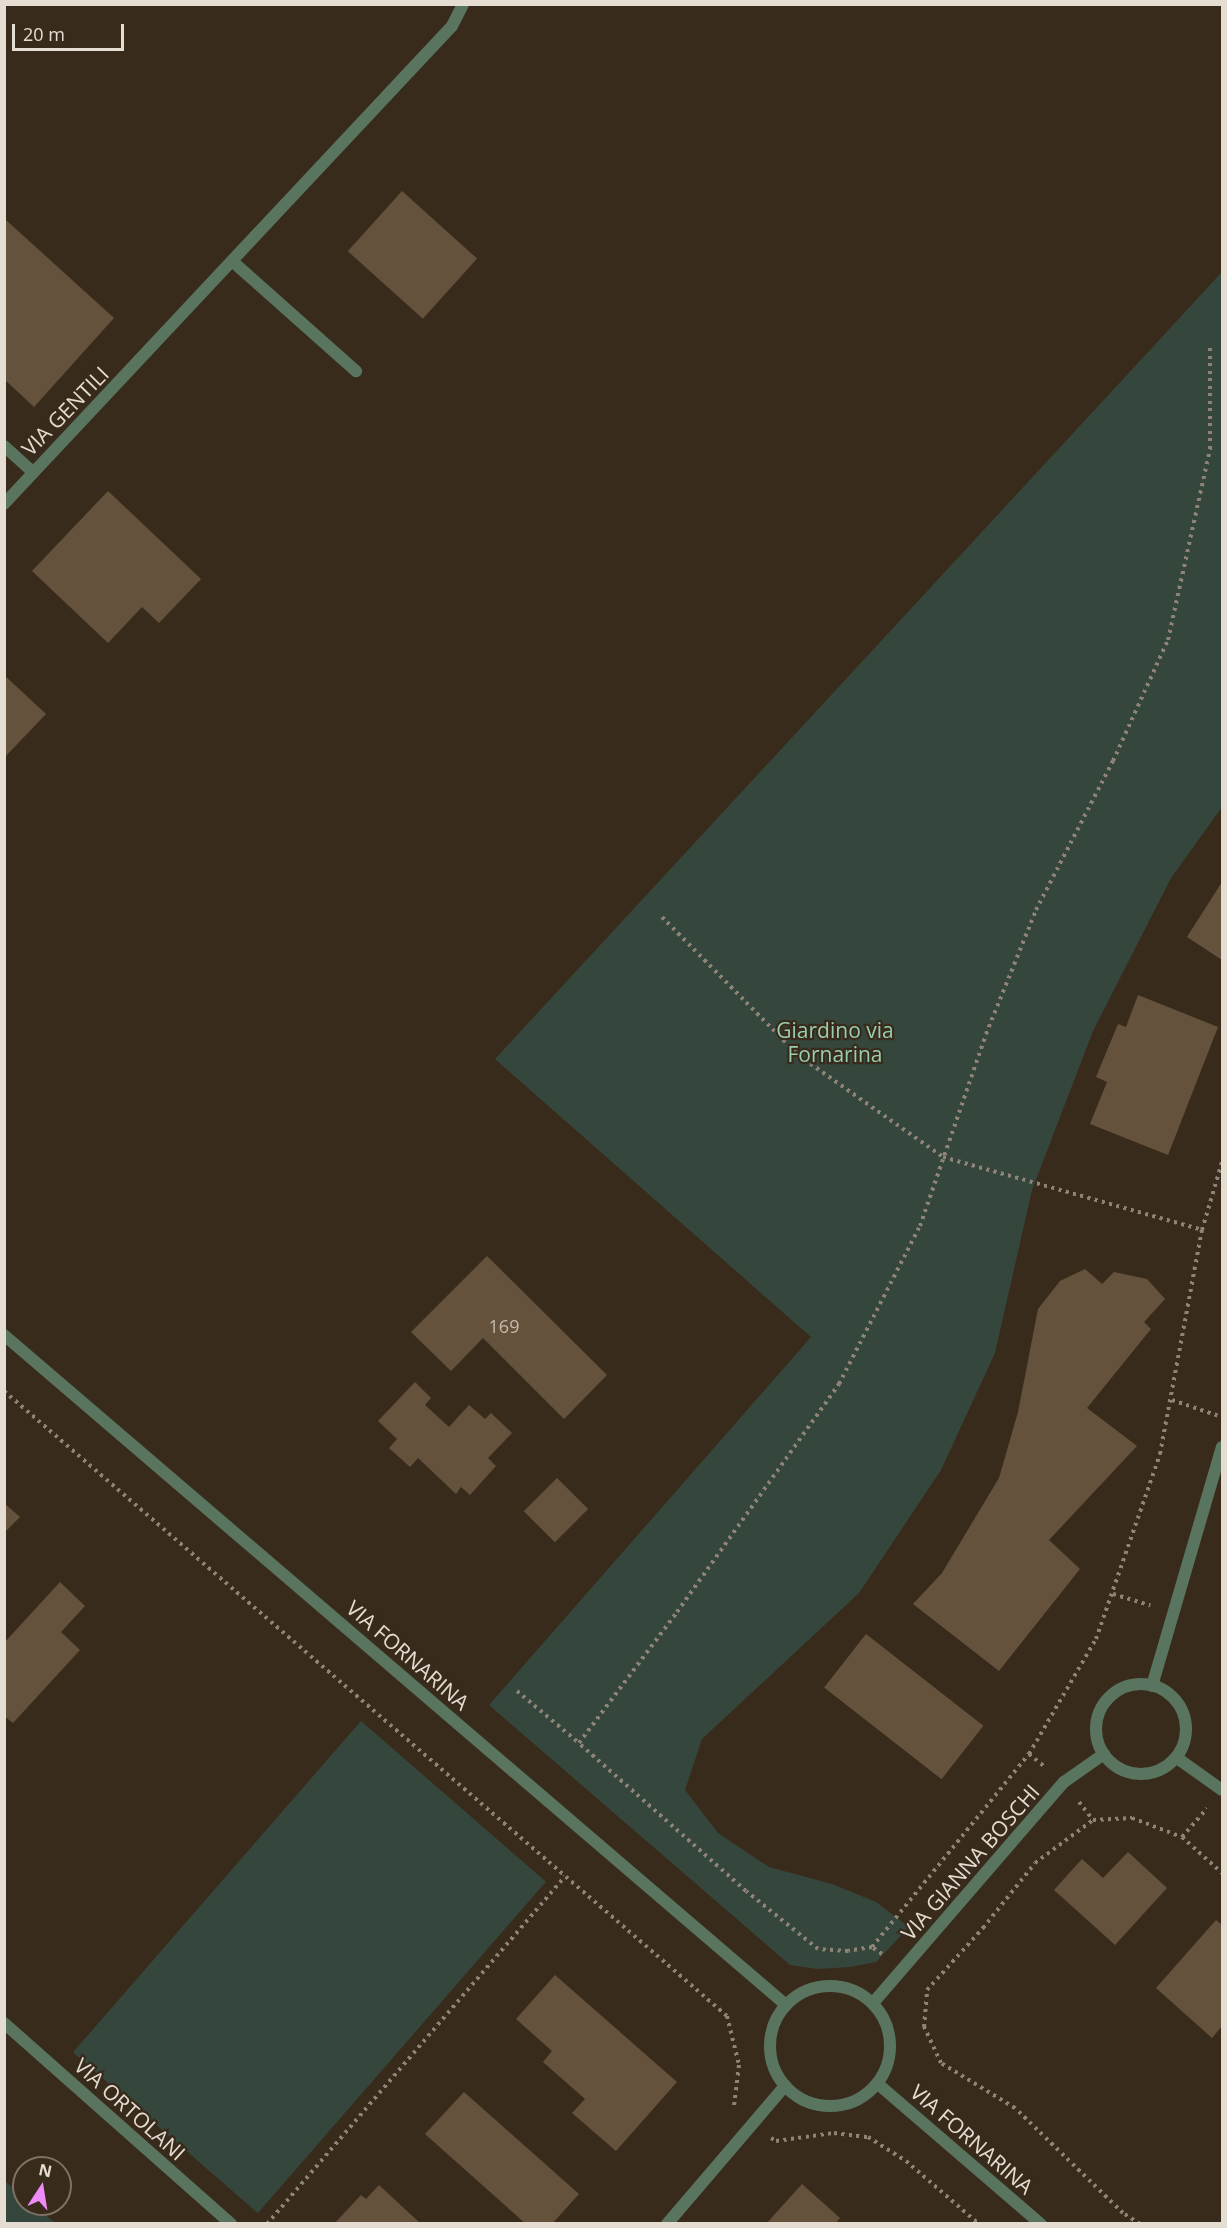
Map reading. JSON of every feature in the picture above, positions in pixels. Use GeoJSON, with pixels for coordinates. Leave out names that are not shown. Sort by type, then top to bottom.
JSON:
{"type":"FeatureCollection","features":[{"type":"Feature","properties":{"kind":"street","name":"VIA GENTILI"},"geometry":{"type":"LineString","coordinates":[[4,504],[452,26],[463,4]]}},
{"type":"Feature","properties":{"kind":"street"},"geometry":{"type":"LineString","coordinates":[[232,261],[356,371]]}},
{"type":"Feature","properties":{"kind":"street"},"geometry":{"type":"LineString","coordinates":[[4,446],[33,472]]}},
{"type":"Feature","properties":{"kind":"street","name":"VIA FORNARINA"},"geometry":{"type":"LineString","coordinates":[[4,1335],[786,2005]]}},
{"type":"Feature","properties":{"kind":"street"},"geometry":{"type":"LineString","coordinates":[[1152,1686],[1222,1447]]}},
{"type":"Feature","properties":{"kind":"street"},"geometry":{"type":"LineString","coordinates":[[1137,1685],[1152,1686],[1166,1692],[1177,1702],[1184,1715],[1186,1730],[1184,1744],[1177,1758],[1154,1773],[1140,1774],[1126,1771],[1104,1754],[1098,1740],[1097,1725],[1101,1710],[1109,1697],[1122,1689],[1137,1685]]}},
{"type":"Feature","properties":{"kind":"street","name":"VIA GIANNA BOSCHI"},"geometry":{"type":"LineString","coordinates":[[873,2003],[1064,1782],[1104,1754]]}},
{"type":"Feature","properties":{"kind":"street"},"geometry":{"type":"LineString","coordinates":[[1177,1758],[1222,1790]]}},
{"type":"Feature","properties":{"kind":"street"},"geometry":{"type":"LineString","coordinates":[[667,2223],[784,2086],[775,2072],[770,2055],[770,2037],[776,2020],[786,2005],[801,1993],[819,1987],[839,1987],[857,1992],[873,2003]]}},
{"type":"Feature","properties":{"kind":"street","name":"VIA FORNARINA"},"geometry":{"type":"LineString","coordinates":[[784,2086],[798,2097],[814,2104],[832,2107],[849,2104],[865,2096],[878,2084],[887,2069],[891,2052],[890,2034],[884,2018],[873,2003]]}},
{"type":"Feature","properties":{"kind":"street","name":"VIA ORTOLANI"},"geometry":{"type":"LineString","coordinates":[[4,2023],[231,2223]]}},
{"type":"Feature","properties":{"kind":"street","name":"VIA FORNARINA"},"geometry":{"type":"LineString","coordinates":[[878,2084],[1041,2223]]}},
{"type":"Feature","properties":{"kind":"path"},"geometry":{"type":"LineString","coordinates":[[579,1743],[677,1612],[839,1384],[920,1226],[986,1034],[1036,910],[1113,761],[1168,640],[1210,449],[1210,346]]}},
{"type":"Feature","properties":{"kind":"path"},"geometry":{"type":"LineString","coordinates":[[662,917],[798,1055],[943,1157],[1203,1230]]}},
{"type":"Feature","properties":{"kind":"path"},"geometry":{"type":"LineString","coordinates":[[517,1691],[746,1891],[818,1949],[848,1951],[872,1947],[1029,1754],[1096,1639],[1160,1454],[1203,1230],[1222,1162]]}},
{"type":"Feature","properties":{"kind":"path"},"geometry":{"type":"LineString","coordinates":[[4,1391],[727,2016],[740,2065],[733,2106],[752,2124],[776,2141],[834,2133],[868,2137],[906,2161],[979,2223]]}},
{"type":"Feature","properties":{"kind":"path"},"geometry":{"type":"LineString","coordinates":[[1172,1400],[1222,1417]]}},
{"type":"Feature","properties":{"kind":"path"},"geometry":{"type":"LineString","coordinates":[[1113,1593],[1174,1613]]}},
{"type":"Feature","properties":{"kind":"path"},"geometry":{"type":"LineString","coordinates":[[1182,1837],[1222,1790]]}},
{"type":"Feature","properties":{"kind":"path"},"geometry":{"type":"LineString","coordinates":[[1140,2223],[1123,2213],[1015,2108],[941,2063],[924,2027],[927,1990],[983,1928],[1035,1863],[1093,1820],[1132,1818],[1182,1837],[1222,1873]]}},
{"type":"Feature","properties":{"kind":"path"},"geometry":{"type":"LineString","coordinates":[[267,2223],[566,1876]]}},
{"type":"Feature","properties":{"kind":"path"},"geometry":{"type":"LineString","coordinates":[[872,1947],[927,1990]]}},
{"type":"Feature","properties":{"kind":"green space","name":"Giardino via Fornarina"},"geometry":{"type":"Polygon","coordinates":[[[1222,272],[1222,807],[1171,878],[1093,1031],[1032,1190],[995,1353],[941,1470],[859,1593],[702,1739],[685,1790],[718,1833],[769,1867],[832,1884],[876,1902],[909,1927],[876,1962],[850,1967],[817,1969],[790,1965],[489,1705],[811,1337],[495,1059],[1222,272]]]}},
{"type":"Feature","properties":{"kind":"green space"},"geometry":{"type":"Polygon","coordinates":[[[361,1721],[546,1882],[258,2213],[73,2052],[361,1721]]]}},
{"type":"Feature","properties":{"kind":"green space"},"geometry":{"type":"Polygon","coordinates":[[[5,2181],[12,2187],[12,2216],[47,2216],[55,2223],[5,2223],[5,2181]]]}},
{"type":"Feature","properties":{"kind":"building"},"geometry":{"type":"Polygon","coordinates":[[[402,191],[477,259],[423,319],[348,251],[402,191]]]}},
{"type":"Feature","properties":{"kind":"building"},"geometry":{"type":"Polygon","coordinates":[[[6,220],[114,318],[34,407],[5,380],[6,220]]]}},
{"type":"Feature","properties":{"kind":"building"},"geometry":{"type":"Polygon","coordinates":[[[108,491],[201,579],[159,623],[142,607],[108,643],[32,571],[108,491]]]}},
{"type":"Feature","properties":{"kind":"building"},"geometry":{"type":"Polygon","coordinates":[[[4,675],[46,714],[4,758],[4,675]]]}},
{"type":"Feature","properties":{"kind":"building"},"geometry":{"type":"Polygon","coordinates":[[[1222,882],[1222,960],[1187,937],[1222,882]]]}},
{"type":"Feature","properties":{"kind":"building"},"geometry":{"type":"Polygon","coordinates":[[[1138,995],[1218,1027],[1168,1155],[1090,1124],[1107,1082],[1096,1077],[1118,1024],[1126,1027],[1138,995]]]}},
{"type":"Feature","properties":{"kind":"building"},"geometry":{"type":"Polygon","coordinates":[[[487,1256],[607,1375],[564,1419],[483,1338],[451,1371],[411,1332],[487,1256]]]}},
{"type":"Feature","properties":{"kind":"building"},"geometry":{"type":"Polygon","coordinates":[[[1085,1269],[1102,1284],[1114,1272],[1147,1279],[1165,1299],[1144,1322],[1151,1329],[1087,1408],[1137,1446],[1049,1540],[1080,1569],[999,1671],[913,1604],[942,1573],[999,1478],[1018,1412],[1038,1309],[1060,1281],[1085,1269]]]}},
{"type":"Feature","properties":{"kind":"building"},"geometry":{"type":"Polygon","coordinates":[[[415,1382],[431,1398],[425,1405],[449,1427],[469,1405],[485,1419],[491,1413],[512,1433],[488,1458],[496,1466],[470,1495],[461,1487],[456,1494],[418,1458],[410,1467],[389,1448],[397,1439],[378,1421],[415,1382]]]}},
{"type":"Feature","properties":{"kind":"building"},"geometry":{"type":"Polygon","coordinates":[[[557,1478],[588,1509],[555,1542],[524,1511],[557,1478]]]}},
{"type":"Feature","properties":{"kind":"building"},"geometry":{"type":"Polygon","coordinates":[[[4,1503],[20,1517],[4,1533],[4,1503]]]}},
{"type":"Feature","properties":{"kind":"building"},"geometry":{"type":"Polygon","coordinates":[[[60,1582],[85,1606],[61,1632],[80,1650],[13,1723],[4,1716],[4,1643],[60,1582]]]}},
{"type":"Feature","properties":{"kind":"building"},"geometry":{"type":"Polygon","coordinates":[[[866,1634],[983,1726],[942,1779],[824,1688],[866,1634]]]}},
{"type":"Feature","properties":{"kind":"building"},"geometry":{"type":"Polygon","coordinates":[[[1128,1852],[1167,1888],[1115,1945],[1054,1890],[1082,1859],[1103,1878],[1128,1852]]]}},
{"type":"Feature","properties":{"kind":"building"},"geometry":{"type":"Polygon","coordinates":[[[1216,1920],[1222,1925],[1222,2026],[1212,2038],[1156,1988],[1216,1920]]]}},
{"type":"Feature","properties":{"kind":"building"},"geometry":{"type":"Polygon","coordinates":[[[555,1975],[677,2082],[616,2151],[572,2113],[585,2099],[543,2062],[552,2051],[516,2019],[555,1975]]]}},
{"type":"Feature","properties":{"kind":"building"},"geometry":{"type":"Polygon","coordinates":[[[464,2092],[579,2194],[552,2224],[526,2224],[425,2134],[464,2092]]]}},
{"type":"Feature","properties":{"kind":"building"},"geometry":{"type":"Polygon","coordinates":[[[802,2184],[840,2218],[835,2224],[766,2224],[802,2184]]]}},
{"type":"Feature","properties":{"kind":"building"},"geometry":{"type":"Polygon","coordinates":[[[379,2185],[421,2224],[334,2224],[361,2195],[366,2199],[379,2185]]]}}]}
